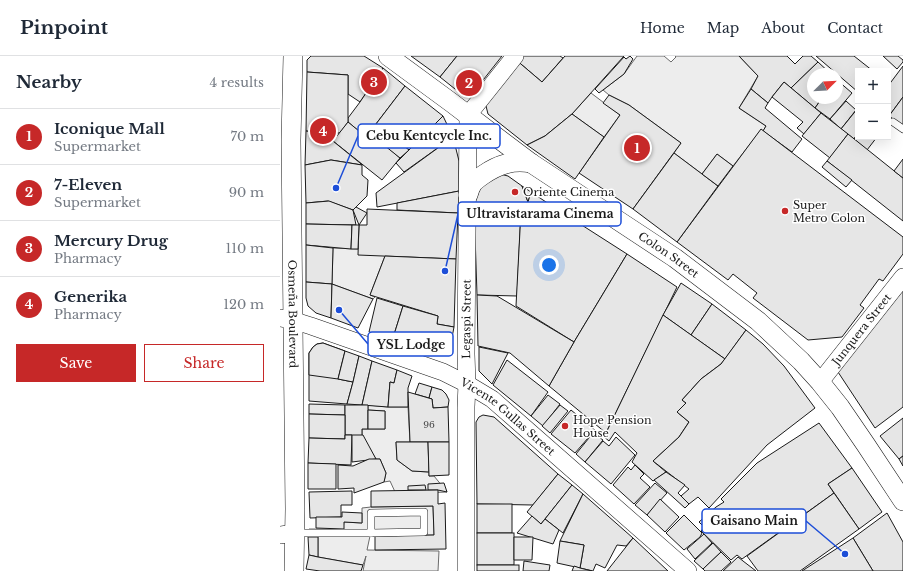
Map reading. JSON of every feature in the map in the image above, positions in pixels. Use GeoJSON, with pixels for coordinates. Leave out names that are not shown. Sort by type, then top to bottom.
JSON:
{"type":"FeatureCollection","features":[{"type":"Feature","properties":{"kind":"main road","name":"Osmeña Boulevard"},"geometry":{"type":"LineString","coordinates":[[293,56],[288,141],[293,227],[286,319],[295,442],[295,508],[287,534],[294,571]]}},
{"type":"Feature","properties":{"kind":"main road","name":"Colon Street"},"geometry":{"type":"LineString","coordinates":[[388,56],[531,163],[675,258],[758,321],[801,361],[820,382],[840,407],[903,501]]}},
{"type":"Feature","properties":{"kind":"main road"},"geometry":{"type":"LineString","coordinates":[[468,194],[473,183],[492,169],[508,163],[531,163]]}},
{"type":"Feature","properties":{"kind":"street"},"geometry":{"type":"LineString","coordinates":[[468,116],[515,56]]}},
{"type":"Feature","properties":{"kind":"street","name":"Legaspi Street"},"geometry":{"type":"LineString","coordinates":[[466,571],[468,116]]}},
{"type":"Feature","properties":{"kind":"street","name":"Junquera Street"},"geometry":{"type":"LineString","coordinates":[[820,382],[903,277]]}},
{"type":"Feature","properties":{"kind":"street","name":"Vicente Gullas Street"},"geometry":{"type":"LineString","coordinates":[[286,319],[443,372],[492,399],[688,571]]}},
{"type":"Feature","properties":{"kind":"lane"},"geometry":{"type":"LineString","coordinates":[[893,122],[903,129]]}},
{"type":"Feature","properties":{"kind":"lane"},"geometry":{"type":"LineString","coordinates":[[287,534],[371,533],[424,532],[424,512],[371,513],[371,533]]}},
{"type":"Feature","properties":{"kind":"shaded area"},"geometry":{"type":"Polygon","coordinates":[[[637,56],[664,56],[671,62],[676,57],[675,56],[739,56],[758,76],[739,108],[766,126],[763,131],[761,130],[733,166],[717,154],[702,174],[674,153],[681,143],[629,105],[609,95],[603,90],[624,74],[637,56]]]}},
{"type":"Feature","properties":{"kind":"shaded area"},"geometry":{"type":"Polygon","coordinates":[[[591,93],[620,115],[604,137],[572,114],[591,93]]]}},
{"type":"Feature","properties":{"kind":"shaded area"},"geometry":{"type":"Polygon","coordinates":[[[333,248],[358,249],[385,256],[370,295],[375,297],[373,299],[332,284],[333,248]]]}},
{"type":"Feature","properties":{"kind":"shaded area"},"geometry":{"type":"Polygon","coordinates":[[[368,405],[408,407],[410,442],[396,442],[397,460],[412,471],[429,472],[429,476],[434,476],[447,492],[396,494],[390,481],[384,482],[386,473],[380,459],[376,459],[362,437],[362,429],[385,429],[385,411],[368,410],[368,405]]]}},
{"type":"Feature","properties":{"kind":"shaded area"},"geometry":{"type":"Polygon","coordinates":[[[433,506],[434,535],[370,536],[367,550],[439,551],[438,571],[363,571],[366,556],[363,565],[318,557],[318,537],[308,537],[309,529],[343,529],[344,522],[362,523],[362,508],[433,506]]]}},
{"type":"Feature","properties":{"kind":"building"},"geometry":{"type":"Polygon","coordinates":[[[311,56],[364,56],[383,68],[360,102],[348,94],[348,75],[307,72],[307,60],[311,56]]]}},
{"type":"Feature","properties":{"kind":"building"},"geometry":{"type":"Polygon","coordinates":[[[411,56],[457,56],[440,77],[411,56]]]}},
{"type":"Feature","properties":{"kind":"building"},"geometry":{"type":"Polygon","coordinates":[[[457,56],[502,56],[480,84],[475,88],[462,90],[455,89],[440,77],[457,56]]]}},
{"type":"Feature","properties":{"kind":"building"},"geometry":{"type":"Polygon","coordinates":[[[518,56],[560,56],[563,58],[542,82],[515,59],[518,56]]]}},
{"type":"Feature","properties":{"kind":"building"},"geometry":{"type":"Polygon","coordinates":[[[565,56],[624,56],[572,114],[545,136],[527,145],[488,114],[485,102],[515,59],[542,82],[565,56]]]}},
{"type":"Feature","properties":{"kind":"building"},"geometry":{"type":"Polygon","coordinates":[[[630,56],[633,59],[624,74],[599,93],[595,89],[624,57],[626,59],[630,56]]]}},
{"type":"Feature","properties":{"kind":"building"},"geometry":{"type":"Polygon","coordinates":[[[739,56],[787,56],[795,64],[803,56],[811,56],[818,62],[812,68],[807,68],[807,73],[791,88],[784,82],[768,103],[751,89],[758,76],[739,56]]]}},
{"type":"Feature","properties":{"kind":"building"},"geometry":{"type":"Polygon","coordinates":[[[816,56],[854,56],[869,68],[855,68],[855,89],[843,79],[843,68],[830,68],[816,56]]]}},
{"type":"Feature","properties":{"kind":"building"},"geometry":{"type":"Polygon","coordinates":[[[883,56],[898,56],[903,60],[903,62],[897,69],[883,56]]]}},
{"type":"Feature","properties":{"kind":"building"},"geometry":{"type":"Polygon","coordinates":[[[818,62],[824,68],[812,68],[818,62]]]}},
{"type":"Feature","properties":{"kind":"building"},"geometry":{"type":"Polygon","coordinates":[[[903,66],[903,97],[891,113],[891,104],[891,82],[903,66]]]}},
{"type":"Feature","properties":{"kind":"building"},"geometry":{"type":"Polygon","coordinates":[[[383,68],[405,86],[366,137],[348,122],[348,118],[383,68]]]}},
{"type":"Feature","properties":{"kind":"building"},"geometry":{"type":"Polygon","coordinates":[[[307,72],[348,75],[348,122],[340,133],[306,131],[307,72]]]}},
{"type":"Feature","properties":{"kind":"building"},"geometry":{"type":"Polygon","coordinates":[[[807,73],[807,101],[791,88],[807,73]]]}},
{"type":"Feature","properties":{"kind":"building"},"geometry":{"type":"Polygon","coordinates":[[[784,82],[807,101],[807,104],[810,104],[821,113],[804,134],[797,128],[803,122],[772,97],[784,82]]]}},
{"type":"Feature","properties":{"kind":"building"},"geometry":{"type":"Polygon","coordinates":[[[843,85],[852,93],[843,104],[843,85]]]}},
{"type":"Feature","properties":{"kind":"building"},"geometry":{"type":"Polygon","coordinates":[[[405,86],[443,116],[409,150],[376,124],[405,86]]]}},
{"type":"Feature","properties":{"kind":"building"},"geometry":{"type":"Polygon","coordinates":[[[751,89],[768,103],[765,108],[802,139],[792,152],[763,131],[766,126],[739,108],[751,89]]]}},
{"type":"Feature","properties":{"kind":"building"},"geometry":{"type":"Polygon","coordinates":[[[609,95],[629,105],[681,143],[633,209],[579,173],[620,115],[603,103],[609,95]]]}},
{"type":"Feature","properties":{"kind":"building"},"geometry":{"type":"Polygon","coordinates":[[[903,97],[903,126],[891,117],[891,113],[903,97]]]}},
{"type":"Feature","properties":{"kind":"building"},"geometry":{"type":"Polygon","coordinates":[[[846,101],[855,109],[855,111],[841,129],[830,119],[846,101]]]}},
{"type":"Feature","properties":{"kind":"building"},"geometry":{"type":"Polygon","coordinates":[[[810,104],[818,104],[815,108],[810,104]]]}},
{"type":"Feature","properties":{"kind":"building"},"geometry":{"type":"Polygon","coordinates":[[[818,104],[843,104],[830,119],[815,108],[818,104]]]}},
{"type":"Feature","properties":{"kind":"building"},"geometry":{"type":"Polygon","coordinates":[[[855,112],[854,139],[841,129],[855,112]]]}},
{"type":"Feature","properties":{"kind":"building"},"geometry":{"type":"Polygon","coordinates":[[[821,113],[848,134],[830,158],[802,136],[821,113]]]}},
{"type":"Feature","properties":{"kind":"building"},"geometry":{"type":"Polygon","coordinates":[[[572,114],[604,137],[575,179],[527,145],[545,136],[572,114]]]}},
{"type":"Feature","properties":{"kind":"building"},"geometry":{"type":"Polygon","coordinates":[[[443,116],[453,137],[404,172],[396,163],[443,116]]]}},
{"type":"Feature","properties":{"kind":"building"},"geometry":{"type":"Polygon","coordinates":[[[348,122],[376,145],[380,141],[400,158],[382,180],[333,141],[348,122]]]}},
{"type":"Feature","properties":{"kind":"building"},"geometry":{"type":"Polygon","coordinates":[[[376,124],[409,150],[400,158],[369,133],[376,124]]]}},
{"type":"Feature","properties":{"kind":"building","name":"Super Metro Colon"},"geometry":{"type":"Polygon","coordinates":[[[761,129],[903,237],[903,254],[883,281],[879,279],[860,305],[864,308],[842,337],[808,340],[753,298],[757,293],[733,274],[728,280],[677,242],[761,129]]]}},
{"type":"Feature","properties":{"kind":"building"},"geometry":{"type":"Polygon","coordinates":[[[306,131],[323,133],[362,165],[331,160],[305,165],[306,131]]]}},
{"type":"Feature","properties":{"kind":"building"},"geometry":{"type":"Polygon","coordinates":[[[848,134],[903,178],[903,221],[827,161],[848,134]]]}},
{"type":"Feature","properties":{"kind":"building"},"geometry":{"type":"Polygon","coordinates":[[[453,137],[459,161],[459,191],[377,207],[376,193],[453,137]]]}},
{"type":"Feature","properties":{"kind":"building"},"geometry":{"type":"Polygon","coordinates":[[[855,140],[875,140],[867,150],[855,140]]]}},
{"type":"Feature","properties":{"kind":"building"},"geometry":{"type":"Polygon","coordinates":[[[674,153],[718,186],[677,242],[633,209],[674,153]]]}},
{"type":"Feature","properties":{"kind":"building"},"geometry":{"type":"Polygon","coordinates":[[[717,154],[733,166],[718,186],[702,174],[717,154]]]}},
{"type":"Feature","properties":{"kind":"building"},"geometry":{"type":"Polygon","coordinates":[[[903,159],[903,178],[894,171],[903,159]]]}},
{"type":"Feature","properties":{"kind":"building"},"geometry":{"type":"Polygon","coordinates":[[[331,160],[362,165],[362,175],[368,180],[367,196],[353,210],[328,201],[306,203],[305,165],[331,160]]]}},
{"type":"Feature","properties":{"kind":"building"},"geometry":{"type":"Polygon","coordinates":[[[827,161],[852,180],[846,187],[822,167],[827,161]]]}},
{"type":"Feature","properties":{"kind":"building"},"geometry":{"type":"Polygon","coordinates":[[[500,174],[508,176],[522,186],[528,202],[521,211],[517,296],[477,295],[474,203],[483,182],[500,174]]]}},
{"type":"Feature","properties":{"kind":"building"},"geometry":{"type":"Polygon","coordinates":[[[522,186],[531,192],[528,202],[522,186]]]}},
{"type":"Feature","properties":{"kind":"building"},"geometry":{"type":"Polygon","coordinates":[[[459,191],[458,213],[397,210],[397,203],[459,191]]]}},
{"type":"Feature","properties":{"kind":"building"},"geometry":{"type":"Polygon","coordinates":[[[531,192],[552,206],[542,224],[521,211],[528,202],[531,192]]]}},
{"type":"Feature","properties":{"kind":"building"},"geometry":{"type":"Polygon","coordinates":[[[329,201],[353,210],[356,225],[306,224],[306,203],[329,201]]]}},
{"type":"Feature","properties":{"kind":"building"},"geometry":{"type":"Polygon","coordinates":[[[552,206],[627,254],[574,342],[516,306],[521,211],[542,224],[552,206]]]}},
{"type":"Feature","properties":{"kind":"building"},"geometry":{"type":"Polygon","coordinates":[[[356,207],[367,213],[359,225],[353,210],[356,207]]]}},
{"type":"Feature","properties":{"kind":"building"},"geometry":{"type":"Polygon","coordinates":[[[367,209],[458,213],[456,259],[358,255],[359,225],[367,225],[367,209]]]}},
{"type":"Feature","properties":{"kind":"building"},"geometry":{"type":"Polygon","coordinates":[[[306,224],[352,225],[351,249],[306,245],[306,224]]]}},
{"type":"Feature","properties":{"kind":"building"},"geometry":{"type":"Polygon","coordinates":[[[352,225],[359,225],[358,249],[351,249],[352,225]]]}},
{"type":"Feature","properties":{"kind":"building"},"geometry":{"type":"Polygon","coordinates":[[[306,245],[333,248],[332,284],[306,282],[306,245]]]}},
{"type":"Feature","properties":{"kind":"building"},"geometry":{"type":"Polygon","coordinates":[[[627,254],[677,287],[606,433],[549,386],[627,254]]]}},
{"type":"Feature","properties":{"kind":"building"},"geometry":{"type":"Polygon","coordinates":[[[385,256],[456,259],[454,327],[437,324],[438,316],[370,295],[385,256]]]}},
{"type":"Feature","properties":{"kind":"building"},"geometry":{"type":"Polygon","coordinates":[[[306,282],[332,284],[331,318],[316,313],[308,306],[306,298],[306,282]]]}},
{"type":"Feature","properties":{"kind":"building"},"geometry":{"type":"Polygon","coordinates":[[[681,283],[712,304],[691,335],[663,315],[681,283]]]}},
{"type":"Feature","properties":{"kind":"building"},"geometry":{"type":"Polygon","coordinates":[[[332,284],[373,299],[358,328],[331,318],[332,284]]]}},
{"type":"Feature","properties":{"kind":"building"},"geometry":{"type":"Polygon","coordinates":[[[903,290],[903,407],[875,428],[838,372],[903,290]]]}},
{"type":"Feature","properties":{"kind":"building"},"geometry":{"type":"Polygon","coordinates":[[[477,295],[497,296],[574,342],[549,386],[510,353],[478,346],[477,295]]]}},
{"type":"Feature","properties":{"kind":"building"},"geometry":{"type":"Polygon","coordinates":[[[377,298],[403,306],[392,341],[369,332],[377,298]]]}},
{"type":"Feature","properties":{"kind":"building"},"geometry":{"type":"Polygon","coordinates":[[[712,304],[746,330],[725,359],[691,335],[712,304]]]}},
{"type":"Feature","properties":{"kind":"building"},"geometry":{"type":"Polygon","coordinates":[[[403,306],[438,316],[437,324],[454,327],[451,343],[438,353],[425,354],[392,341],[403,306]]]}},
{"type":"Feature","properties":{"kind":"building"},"geometry":{"type":"Polygon","coordinates":[[[663,315],[725,359],[721,364],[701,379],[682,400],[686,403],[677,412],[689,422],[679,437],[653,461],[666,472],[653,481],[632,462],[637,453],[615,432],[609,441],[603,436],[606,433],[663,315]]]}},
{"type":"Feature","properties":{"kind":"building"},"geometry":{"type":"Polygon","coordinates":[[[746,330],[763,344],[784,366],[815,408],[767,445],[709,508],[698,497],[689,504],[681,496],[689,489],[653,461],[679,437],[689,422],[677,412],[686,403],[682,400],[701,379],[721,364],[746,330]]]}},
{"type":"Feature","properties":{"kind":"building"},"geometry":{"type":"Polygon","coordinates":[[[323,343],[345,351],[338,379],[353,382],[347,404],[309,401],[309,353],[317,344],[323,343]]]}},
{"type":"Feature","properties":{"kind":"building"},"geometry":{"type":"Polygon","coordinates":[[[323,343],[345,351],[338,379],[309,375],[309,353],[317,344],[323,343]]]}},
{"type":"Feature","properties":{"kind":"building"},"geometry":{"type":"Polygon","coordinates":[[[479,347],[508,353],[492,384],[479,371],[479,347]]]}},
{"type":"Feature","properties":{"kind":"building"},"geometry":{"type":"Polygon","coordinates":[[[345,351],[359,356],[353,382],[338,379],[345,351]]]}},
{"type":"Feature","properties":{"kind":"building"},"geometry":{"type":"Polygon","coordinates":[[[359,356],[372,361],[362,405],[347,404],[353,382],[359,356]]]}},
{"type":"Feature","properties":{"kind":"building"},"geometry":{"type":"Polygon","coordinates":[[[507,360],[548,392],[531,416],[493,385],[507,360]]]}},
{"type":"Feature","properties":{"kind":"building"},"geometry":{"type":"Polygon","coordinates":[[[372,361],[397,370],[394,383],[390,382],[388,407],[362,405],[372,361]]]}},
{"type":"Feature","properties":{"kind":"building"},"geometry":{"type":"Polygon","coordinates":[[[397,370],[412,376],[408,388],[408,407],[388,407],[390,382],[394,383],[397,370]]]}},
{"type":"Feature","properties":{"kind":"building"},"geometry":{"type":"Polygon","coordinates":[[[419,383],[432,387],[429,398],[415,394],[419,383]]]}},
{"type":"Feature","properties":{"kind":"building"},"geometry":{"type":"Polygon","coordinates":[[[432,387],[442,390],[446,394],[449,400],[448,407],[433,408],[432,399],[429,398],[432,387]]]}},
{"type":"Feature","properties":{"kind":"building"},"geometry":{"type":"Polygon","coordinates":[[[408,392],[432,399],[433,408],[448,407],[449,442],[410,442],[408,392]]]}},
{"type":"Feature","properties":{"kind":"building"},"geometry":{"type":"Polygon","coordinates":[[[548,395],[560,404],[543,426],[531,416],[548,395]]]}},
{"type":"Feature","properties":{"kind":"building"},"geometry":{"type":"Polygon","coordinates":[[[309,404],[345,405],[345,415],[309,414],[309,404]]]}},
{"type":"Feature","properties":{"kind":"building"},"geometry":{"type":"Polygon","coordinates":[[[345,405],[368,405],[368,429],[362,429],[362,437],[351,438],[352,435],[345,435],[345,405]]]}},
{"type":"Feature","properties":{"kind":"building"},"geometry":{"type":"Polygon","coordinates":[[[560,405],[568,411],[550,433],[542,426],[560,405]]]}},
{"type":"Feature","properties":{"kind":"building"},"geometry":{"type":"Polygon","coordinates":[[[368,410],[385,411],[385,429],[368,429],[368,410]]]}},
{"type":"Feature","properties":{"kind":"building"},"geometry":{"type":"Polygon","coordinates":[[[571,410],[595,430],[575,453],[551,434],[571,410]]]}},
{"type":"Feature","properties":{"kind":"building"},"geometry":{"type":"Polygon","coordinates":[[[309,414],[345,415],[345,439],[309,438],[309,414]]]}},
{"type":"Feature","properties":{"kind":"building"},"geometry":{"type":"Polygon","coordinates":[[[483,415],[494,417],[558,474],[533,505],[477,504],[476,422],[479,417],[483,415]]]}},
{"type":"Feature","properties":{"kind":"building"},"geometry":{"type":"Polygon","coordinates":[[[903,418],[903,456],[899,459],[880,436],[903,418]]]}},
{"type":"Feature","properties":{"kind":"building"},"geometry":{"type":"Polygon","coordinates":[[[819,423],[852,468],[828,484],[834,493],[742,559],[737,555],[731,560],[701,531],[704,527],[699,522],[724,502],[721,499],[757,463],[819,423]]]}},
{"type":"Feature","properties":{"kind":"building"},"geometry":{"type":"Polygon","coordinates":[[[593,433],[603,440],[585,462],[576,454],[593,433]]]}},
{"type":"Feature","properties":{"kind":"building"},"geometry":{"type":"Polygon","coordinates":[[[345,435],[352,435],[351,465],[308,463],[309,438],[345,439],[345,435]]]}},
{"type":"Feature","properties":{"kind":"building"},"geometry":{"type":"Polygon","coordinates":[[[352,435],[363,435],[376,459],[352,462],[352,435]]]}},
{"type":"Feature","properties":{"kind":"building"},"geometry":{"type":"Polygon","coordinates":[[[616,437],[635,455],[611,484],[585,462],[603,441],[609,446],[616,437]]]}},
{"type":"Feature","properties":{"kind":"building"},"geometry":{"type":"Polygon","coordinates":[[[396,442],[428,442],[429,472],[412,471],[397,460],[396,442]]]}},
{"type":"Feature","properties":{"kind":"building"},"geometry":{"type":"Polygon","coordinates":[[[428,442],[449,442],[449,475],[429,476],[428,442]]]}},
{"type":"Feature","properties":{"kind":"building"},"geometry":{"type":"Polygon","coordinates":[[[903,456],[903,466],[899,459],[903,456]]]}},
{"type":"Feature","properties":{"kind":"building"},"geometry":{"type":"Polygon","coordinates":[[[369,459],[380,459],[386,473],[384,482],[354,493],[354,488],[338,489],[338,465],[353,466],[369,459]]]}},
{"type":"Feature","properties":{"kind":"building"},"geometry":{"type":"Polygon","coordinates":[[[308,463],[336,464],[336,489],[308,489],[308,463]]]}},
{"type":"Feature","properties":{"kind":"building"},"geometry":{"type":"Polygon","coordinates":[[[635,465],[644,474],[640,478],[650,487],[634,504],[613,485],[628,467],[631,470],[635,465]]]}},
{"type":"Feature","properties":{"kind":"building"},"geometry":{"type":"Polygon","coordinates":[[[852,468],[882,512],[859,529],[828,484],[852,468]]]}},
{"type":"Feature","properties":{"kind":"building"},"geometry":{"type":"Polygon","coordinates":[[[666,472],[685,485],[678,493],[689,504],[685,508],[654,480],[666,472]]]}},
{"type":"Feature","properties":{"kind":"building"},"geometry":{"type":"Polygon","coordinates":[[[558,474],[572,485],[541,524],[527,512],[558,474]]]}},
{"type":"Feature","properties":{"kind":"building"},"geometry":{"type":"Polygon","coordinates":[[[444,483],[447,492],[428,490],[428,484],[444,483]]]}},
{"type":"Feature","properties":{"kind":"building"},"geometry":{"type":"Polygon","coordinates":[[[655,483],[667,493],[647,515],[635,505],[655,483]]]}},
{"type":"Feature","properties":{"kind":"building"},"geometry":{"type":"Polygon","coordinates":[[[425,485],[426,490],[408,490],[408,486],[425,485]]]}},
{"type":"Feature","properties":{"kind":"building"},"geometry":{"type":"Polygon","coordinates":[[[572,485],[583,494],[563,533],[545,519],[572,485]]]}},
{"type":"Feature","properties":{"kind":"building"},"geometry":{"type":"Polygon","coordinates":[[[438,490],[438,504],[445,503],[446,549],[375,550],[375,536],[434,535],[433,506],[371,507],[371,491],[438,490]]]}},
{"type":"Feature","properties":{"kind":"building"},"geometry":{"type":"Polygon","coordinates":[[[352,491],[352,505],[341,505],[341,517],[310,518],[309,492],[352,491]]]}},
{"type":"Feature","properties":{"kind":"building"},"geometry":{"type":"Polygon","coordinates":[[[834,493],[859,529],[800,571],[758,571],[747,556],[834,493]]]}},
{"type":"Feature","properties":{"kind":"building"},"geometry":{"type":"Polygon","coordinates":[[[583,494],[633,538],[626,546],[617,545],[605,568],[596,564],[593,571],[580,568],[584,545],[560,541],[583,494]]]}},
{"type":"Feature","properties":{"kind":"building"},"geometry":{"type":"Polygon","coordinates":[[[660,499],[679,517],[665,532],[647,515],[660,499]]]}},
{"type":"Feature","properties":{"kind":"building"},"geometry":{"type":"Polygon","coordinates":[[[477,504],[512,504],[512,533],[477,533],[477,504]]]}},
{"type":"Feature","properties":{"kind":"building"},"geometry":{"type":"Polygon","coordinates":[[[342,512],[362,513],[362,523],[344,522],[344,529],[316,528],[316,517],[342,517],[342,512]]]}},
{"type":"Feature","properties":{"kind":"building"},"geometry":{"type":"Polygon","coordinates":[[[887,513],[903,542],[903,571],[873,571],[853,538],[887,513]]]}},
{"type":"Feature","properties":{"kind":"building"},"geometry":{"type":"Polygon","coordinates":[[[684,515],[702,533],[700,537],[684,550],[666,533],[684,515]]]}},
{"type":"Feature","properties":{"kind":"building"},"geometry":{"type":"Polygon","coordinates":[[[532,516],[541,524],[545,519],[559,530],[553,544],[517,533],[532,516]]]}},
{"type":"Feature","properties":{"kind":"building"},"geometry":{"type":"Polygon","coordinates":[[[477,533],[514,533],[514,565],[477,565],[477,533]]]}},
{"type":"Feature","properties":{"kind":"building"},"geometry":{"type":"Polygon","coordinates":[[[704,534],[712,543],[695,559],[687,549],[704,534]]]}},
{"type":"Feature","properties":{"kind":"building"},"geometry":{"type":"Polygon","coordinates":[[[308,537],[318,537],[318,557],[309,555],[308,537]]]}},
{"type":"Feature","properties":{"kind":"building"},"geometry":{"type":"Polygon","coordinates":[[[514,537],[533,537],[532,560],[514,560],[514,537]]]}},
{"type":"Feature","properties":{"kind":"building"},"geometry":{"type":"Polygon","coordinates":[[[633,538],[668,571],[607,571],[633,538]]]}},
{"type":"Feature","properties":{"kind":"building"},"geometry":{"type":"Polygon","coordinates":[[[853,538],[873,571],[802,571],[853,538]]]}},
{"type":"Feature","properties":{"kind":"building"},"geometry":{"type":"Polygon","coordinates":[[[560,541],[584,545],[580,568],[557,563],[560,541]]]}},
{"type":"Feature","properties":{"kind":"building"},"geometry":{"type":"Polygon","coordinates":[[[713,543],[721,552],[703,569],[694,561],[713,543]]]}},
{"type":"Feature","properties":{"kind":"building"},"geometry":{"type":"Polygon","coordinates":[[[721,552],[731,562],[721,571],[705,571],[703,569],[721,552]]]}},
{"type":"Feature","properties":{"kind":"building"},"geometry":{"type":"Polygon","coordinates":[[[309,555],[363,565],[361,571],[320,571],[306,569],[309,555]]]}},
{"type":"Feature","properties":{"kind":"building"},"geometry":{"type":"Polygon","coordinates":[[[738,557],[743,561],[756,571],[723,571],[738,557]]]}},
{"type":"Feature","properties":{"kind":"building"},"geometry":{"type":"Polygon","coordinates":[[[524,561],[550,565],[549,571],[523,571],[524,561]]]}},
{"type":"Feature","properties":{"kind":"building"},"geometry":{"type":"Polygon","coordinates":[[[477,565],[519,565],[519,571],[477,571],[477,565]]]}},
{"type":"Feature","properties":{"kind":"building"},"geometry":{"type":"Polygon","coordinates":[[[574,566],[580,568],[592,571],[572,571],[574,566]]]}},
{"type":"Feature","properties":{"kind":"place","name":"Mercury Drug"},"geometry":{"type":"Point","coordinates":[374,82]}},
{"type":"Feature","properties":{"kind":"place","name":"7-Eleven"},"geometry":{"type":"Point","coordinates":[469,83]}},
{"type":"Feature","properties":{"kind":"place","name":"Generika"},"geometry":{"type":"Point","coordinates":[323,131]}},
{"type":"Feature","properties":{"kind":"place","name":"Iconique Mall"},"geometry":{"type":"Point","coordinates":[637,148]}},
{"type":"Feature","properties":{"kind":"place","name":"Cebu Kentcycle Inc."},"geometry":{"type":"Point","coordinates":[336,188]}},
{"type":"Feature","properties":{"kind":"place","name":"Oriente Cinema"},"geometry":{"type":"Point","coordinates":[515,192]}},
{"type":"Feature","properties":{"kind":"place","name":"Super Metro Colon"},"geometry":{"type":"Point","coordinates":[785,211]}},
{"type":"Feature","properties":{"kind":"place","name":"Ultravistarama Cinema"},"geometry":{"type":"Point","coordinates":[445,271]}},
{"type":"Feature","properties":{"kind":"place","name":"YSL Lodge"},"geometry":{"type":"Point","coordinates":[339,310]}},
{"type":"Feature","properties":{"kind":"place","name":"Hope Pension House"},"geometry":{"type":"Point","coordinates":[565,426]}},
{"type":"Feature","properties":{"kind":"place","name":"Gaisano Main"},"geometry":{"type":"Point","coordinates":[845,554]}}]}
